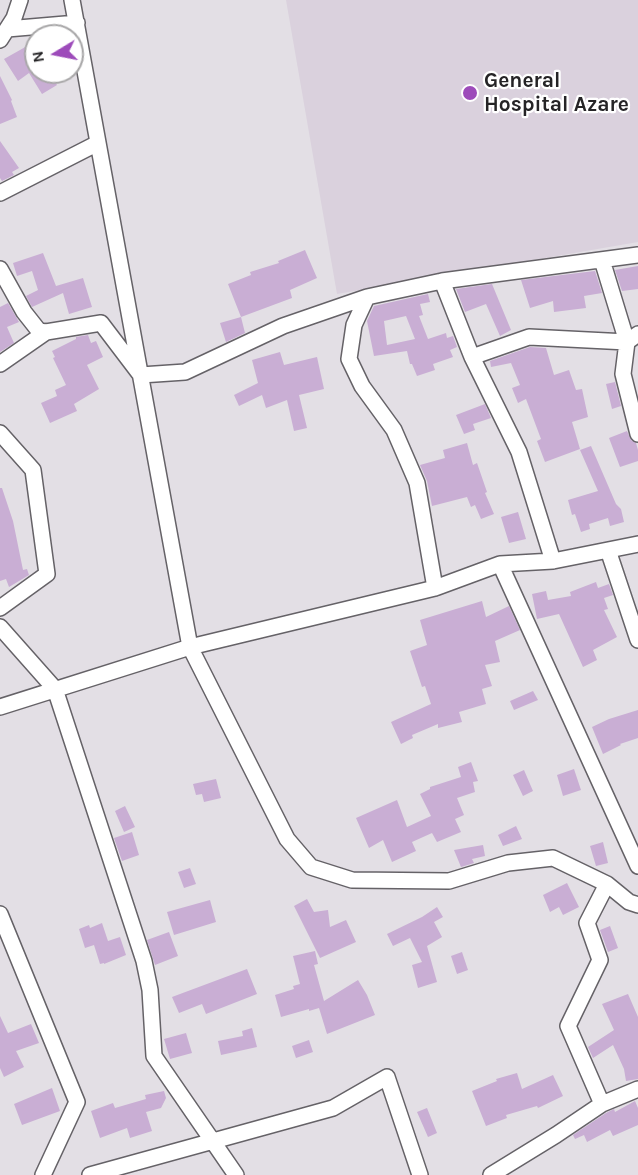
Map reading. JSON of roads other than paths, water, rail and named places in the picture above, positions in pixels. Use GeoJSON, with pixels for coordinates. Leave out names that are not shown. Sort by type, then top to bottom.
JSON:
{"type":"FeatureCollection","features":[{"type":"Feature","properties":{"kind":"street"},"geometry":{"type":"LineString","coordinates":[[3,35],[14,18],[20,0]]}},
{"type":"Feature","properties":{"kind":"street"},"geometry":{"type":"LineString","coordinates":[[72,0],[190,647],[287,839],[311,867],[352,880],[449,881],[508,863],[553,858],[607,884],[629,902],[638,905]]}},
{"type":"Feature","properties":{"kind":"street"},"geometry":{"type":"LineString","coordinates":[[3,35],[76,23]]}},
{"type":"Feature","properties":{"kind":"street"},"geometry":{"type":"LineString","coordinates":[[0,193],[98,143]]}},
{"type":"Feature","properties":{"kind":"street"},"geometry":{"type":"LineString","coordinates":[[141,375],[185,372],[283,326],[368,297],[442,281],[638,255]]}},
{"type":"Feature","properties":{"kind":"street"},"geometry":{"type":"LineString","coordinates":[[602,260],[633,338],[623,374],[638,434]]}},
{"type":"Feature","properties":{"kind":"street"},"geometry":{"type":"LineString","coordinates":[[0,269],[24,312],[39,331],[46,332],[101,322],[141,375]]}},
{"type":"Feature","properties":{"kind":"street"},"geometry":{"type":"LineString","coordinates":[[442,281],[472,357],[519,452],[553,561]]}},
{"type":"Feature","properties":{"kind":"street"},"geometry":{"type":"LineString","coordinates":[[368,297],[354,325],[349,359],[362,386],[394,430],[417,483],[435,588]]}},
{"type":"Feature","properties":{"kind":"street"},"geometry":{"type":"LineString","coordinates":[[328,310],[354,325]]}},
{"type":"Feature","properties":{"kind":"street"},"geometry":{"type":"LineString","coordinates":[[0,364],[46,332]]}},
{"type":"Feature","properties":{"kind":"street"},"geometry":{"type":"LineString","coordinates":[[472,357],[529,336],[633,338]]}},
{"type":"Feature","properties":{"kind":"street"},"geometry":{"type":"LineString","coordinates":[[0,433],[33,470],[47,574],[0,608]]}},
{"type":"Feature","properties":{"kind":"street"},"geometry":{"type":"LineString","coordinates":[[0,707],[190,647],[435,588],[500,564],[553,561],[638,544]]}},
{"type":"Feature","properties":{"kind":"street"},"geometry":{"type":"LineString","coordinates":[[608,550],[638,640]]}},
{"type":"Feature","properties":{"kind":"street"},"geometry":{"type":"LineString","coordinates":[[500,564],[634,847],[638,866]]}},
{"type":"Feature","properties":{"kind":"street"},"geometry":{"type":"LineString","coordinates":[[0,627],[55,690],[144,961],[150,990],[154,1056],[236,1175]]}},
{"type":"Feature","properties":{"kind":"street"},"geometry":{"type":"LineString","coordinates":[[602,1104],[568,1026],[600,960],[587,923],[607,884]]}},
{"type":"Feature","properties":{"kind":"street"},"geometry":{"type":"LineString","coordinates":[[0,914],[77,1102],[43,1175]]}},
{"type":"Feature","properties":{"kind":"street"},"geometry":{"type":"LineString","coordinates":[[90,1175],[333,1108],[387,1077],[420,1175]]}},
{"type":"Feature","properties":{"kind":"street"},"geometry":{"type":"LineString","coordinates":[[491,1175],[602,1104],[638,1089]]}},
{"type":"Feature","properties":{"kind":"place","name":"General Hospital Azare"},"geometry":{"type":"Point","coordinates":[470,93]}}]}
